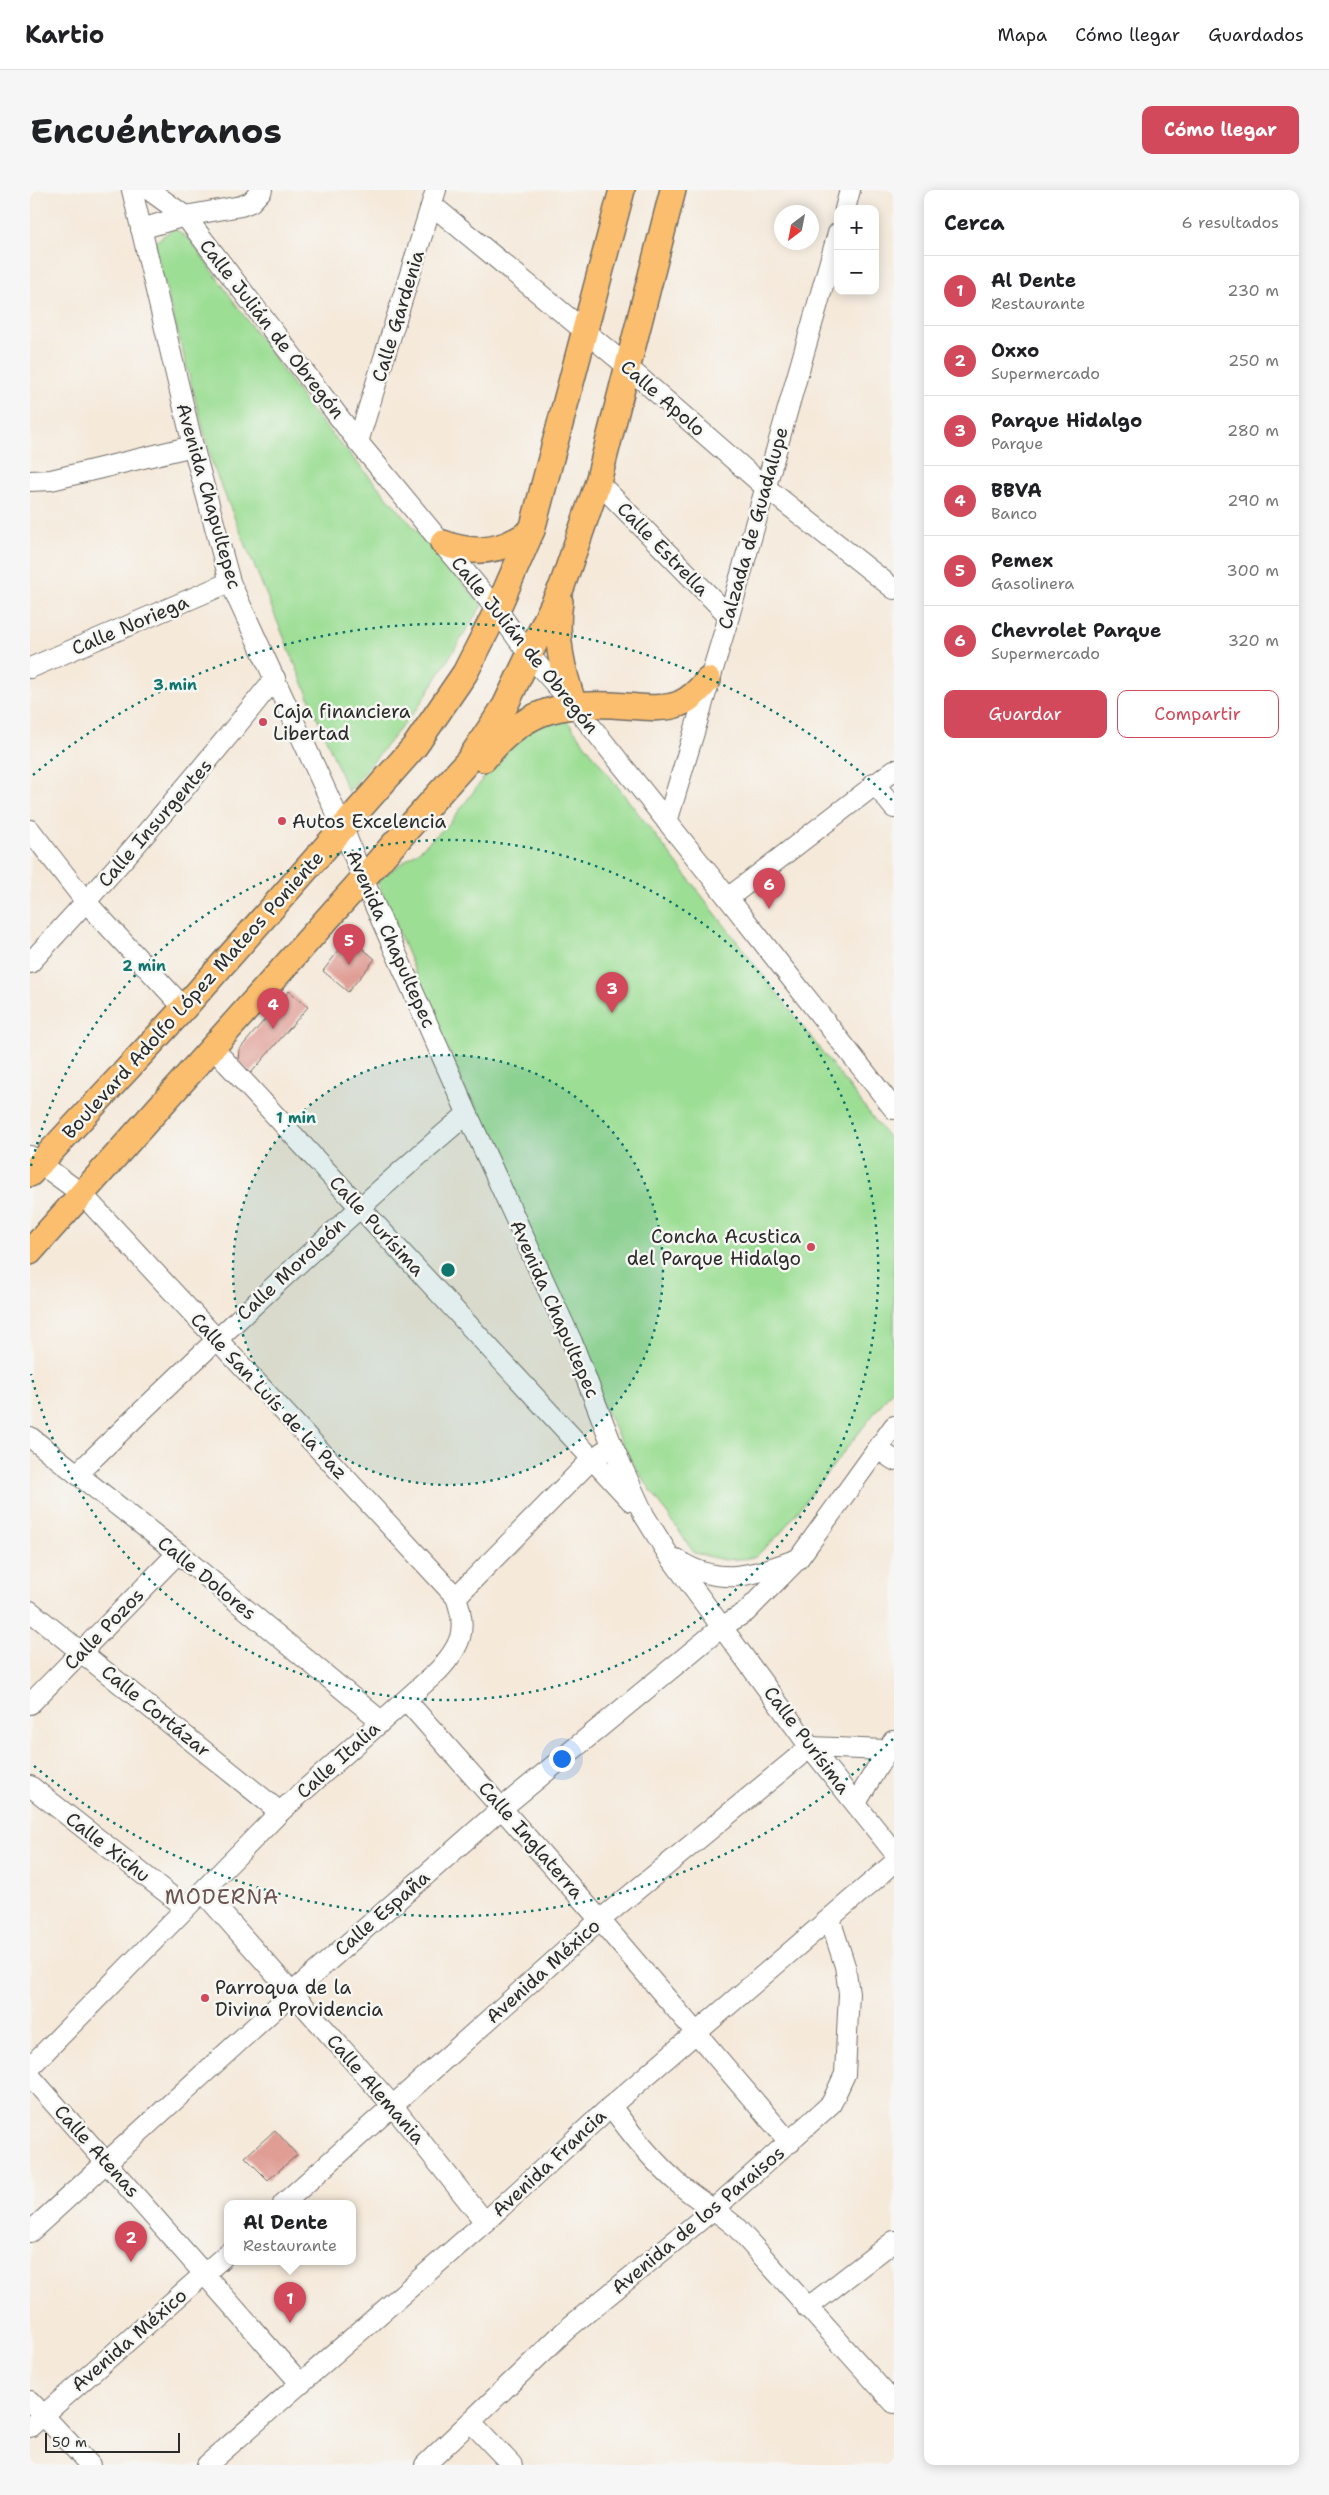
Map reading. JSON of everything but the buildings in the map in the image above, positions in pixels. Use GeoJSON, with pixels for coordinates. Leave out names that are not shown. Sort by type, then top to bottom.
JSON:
{"type":"FeatureCollection","features":[{"type":"Feature","properties":{"kind":"main road","name":"Boulevard Adolfo López Mateos Poniente"},"geometry":{"type":"LineString","coordinates":[[33,1165],[184,1008],[343,828],[420,739],[465,673],[497,610],[532,530],[622,190]]}},
{"type":"Feature","properties":{"kind":"main road"},"geometry":{"type":"LineString","coordinates":[[30,1252],[469,760],[505,706],[562,586],[598,482],[673,190]]}},
{"type":"Feature","properties":{"kind":"main road"},"geometry":{"type":"LineString","coordinates":[[444,543],[470,551],[490,550],[510,545],[532,530]]}},
{"type":"Feature","properties":{"kind":"main road"},"geometry":{"type":"LineString","coordinates":[[562,586],[558,634],[560,658],[574,706]]}},
{"type":"Feature","properties":{"kind":"main road"},"geometry":{"type":"LineString","coordinates":[[366,874],[410,847],[434,822],[494,747],[515,727],[542,712],[560,706],[595,703],[670,707],[691,698],[708,680]]}},
{"type":"Feature","properties":{"kind":"street","name":"Avenida Chapultepec"},"geometry":{"type":"LineString","coordinates":[[132,190],[193,446],[230,582],[366,874],[467,1114],[572,1342],[612,1445],[644,1516],[668,1554],[723,1626]]}},
{"type":"Feature","properties":{"kind":"street","name":"Calle Julián de Obregón"},"geometry":{"type":"LineString","coordinates":[[149,190],[185,216],[358,442],[444,543],[497,610],[530,656],[574,706],[894,1109]]}},
{"type":"Feature","properties":{"kind":"street"},"geometry":{"type":"LineString","coordinates":[[141,230],[185,216],[241,206],[251,202],[262,190]]}},
{"type":"Feature","properties":{"kind":"street"},"geometry":{"type":"LineString","coordinates":[[845,205],[850,190]]}},
{"type":"Feature","properties":{"kind":"street","name":"Calle Apolo"},"geometry":{"type":"LineString","coordinates":[[434,198],[584,331],[764,486],[894,589]]}},
{"type":"Feature","properties":{"kind":"street","name":"Calle Gardenia"},"geometry":{"type":"LineString","coordinates":[[358,442],[434,198]]}},
{"type":"Feature","properties":{"kind":"street","name":"Calzada de Guadalupe"},"geometry":{"type":"LineString","coordinates":[[667,822],[708,680],[729,616],[764,486],[834,247]]}},
{"type":"Feature","properties":{"kind":"street"},"geometry":{"type":"LineString","coordinates":[[30,481],[51,480],[193,446]]}},
{"type":"Feature","properties":{"kind":"street","name":"Calle Estrella"},"geometry":{"type":"LineString","coordinates":[[598,482],[729,616]]}},
{"type":"Feature","properties":{"kind":"street","name":"Calle Noriega"},"geometry":{"type":"LineString","coordinates":[[30,668],[230,582]]}},
{"type":"Feature","properties":{"kind":"street","name":"Calle Insurgentes"},"geometry":{"type":"LineString","coordinates":[[30,963],[86,902],[221,745],[275,678]]}},
{"type":"Feature","properties":{"kind":"street"},"geometry":{"type":"LineString","coordinates":[[728,898],[874,783],[894,770]]}},
{"type":"Feature","properties":{"kind":"street"},"geometry":{"type":"LineString","coordinates":[[874,783],[894,808]]}},
{"type":"Feature","properties":{"kind":"street"},"geometry":{"type":"LineString","coordinates":[[30,830],[86,902],[184,1008]]}},
{"type":"Feature","properties":{"kind":"street","name":"Calle Purísima"},"geometry":{"type":"LineString","coordinates":[[212,1047],[644,1516]]}},
{"type":"Feature","properties":{"kind":"street","name":"Calle Moroleón"},"geometry":{"type":"LineString","coordinates":[[77,1474],[216,1338],[359,1207],[467,1114]]}},
{"type":"Feature","properties":{"kind":"street","name":"Calle San Luís de la Paz"},"geometry":{"type":"LineString","coordinates":[[33,1165],[82,1194],[456,1597]]}},
{"type":"Feature","properties":{"kind":"street","name":"Calle España"},"geometry":{"type":"LineString","coordinates":[[30,2232],[108,2163],[292,1993],[502,1808],[723,1626],[746,1612],[800,1558],[886,1455],[894,1426]]}},
{"type":"Feature","properties":{"kind":"street","name":"Calle Dolores"},"geometry":{"type":"LineString","coordinates":[[30,1437],[178,1553],[381,1721]]}},
{"type":"Feature","properties":{"kind":"street"},"geometry":{"type":"LineString","coordinates":[[456,1597],[592,1459],[612,1445]]}},
{"type":"Feature","properties":{"kind":"street","name":"Calle Pozos"},"geometry":{"type":"LineString","coordinates":[[30,1704],[178,1553]]}},
{"type":"Feature","properties":{"kind":"street"},"geometry":{"type":"LineString","coordinates":[[668,1554],[696,1571],[724,1577],[743,1576],[800,1558]]}},
{"type":"Feature","properties":{"kind":"street","name":"Calle Italia"},"geometry":{"type":"LineString","coordinates":[[30,2067],[280,1812],[445,1664],[460,1640],[463,1622],[456,1597]]}},
{"type":"Feature","properties":{"kind":"street","name":"Calle Cortázar"},"geometry":{"type":"LineString","coordinates":[[30,1611],[280,1812]]}},
{"type":"Feature","properties":{"kind":"street","name":"Calle Purísima"},"geometry":{"type":"LineString","coordinates":[[723,1626],[810,1747],[894,1852]]}},
{"type":"Feature","properties":{"kind":"street","name":"Calle Inglaterra"},"geometry":{"type":"LineString","coordinates":[[406,1700],[600,1920],[790,2143]]}},
{"type":"Feature","properties":{"kind":"street"},"geometry":{"type":"LineString","coordinates":[[810,1747],[890,1744]]}},
{"type":"Feature","properties":{"kind":"street"},"geometry":{"type":"LineString","coordinates":[[856,1803],[890,1744]]}},
{"type":"Feature","properties":{"kind":"street","name":"Avenida México"},"geometry":{"type":"LineString","coordinates":[[287,2200],[600,1920],[810,1747]]}},
{"type":"Feature","properties":{"kind":"street","name":"Calle Xichu"},"geometry":{"type":"LineString","coordinates":[[30,1786],[185,1907]]}},
{"type":"Feature","properties":{"kind":"street","name":"Avenida Francia"},"geometry":{"type":"LineString","coordinates":[[208,2465],[485,2222],[611,2106],[894,1863]]}},
{"type":"Feature","properties":{"kind":"street","name":"Calle Alemania"},"geometry":{"type":"LineString","coordinates":[[203,1892],[392,2105],[485,2222]]}},
{"type":"Feature","properties":{"kind":"street","name":"Avenida de los Paraisos"},"geometry":{"type":"LineString","coordinates":[[425,2465],[568,2329],[715,2208],[790,2143],[831,2104],[845,2074],[849,1993],[845,1966],[830,1919]]}},
{"type":"Feature","properties":{"kind":"street","name":"Calle Atenas"},"geometry":{"type":"LineString","coordinates":[[30,2076],[205,2272],[301,2384]]}},
{"type":"Feature","properties":{"kind":"street"},"geometry":{"type":"LineString","coordinates":[[611,2106],[658,2164],[698,2199],[715,2208],[736,2228],[894,2403]]}},
{"type":"Feature","properties":{"kind":"street"},"geometry":{"type":"LineString","coordinates":[[808,2308],[894,2241]]}},
{"type":"Feature","properties":{"kind":"street","name":"Avenida México"},"geometry":{"type":"LineString","coordinates":[[34,2414],[224,2256]]}},
{"type":"Feature","properties":{"kind":"street"},"geometry":{"type":"LineString","coordinates":[[34,2414],[90,2465]]}},
{"type":"Feature","properties":{"kind":"street"},"geometry":{"type":"LineString","coordinates":[[471,2422],[512,2465]]}},
{"type":"Feature","properties":{"kind":"green space"},"geometry":{"type":"Polygon","coordinates":[[[174,228],[191,241],[310,409],[482,605],[419,706],[348,792],[213,466],[154,243],[174,228]]]}},
{"type":"Feature","properties":{"kind":"green space"},"geometry":{"type":"Polygon","coordinates":[[[564,717],[894,1145],[894,1388],[779,1535],[754,1558],[724,1560],[694,1553],[629,1458],[572,1342],[377,881],[420,850],[449,824],[507,747],[541,724],[564,717]]]}},
{"type":"Feature","properties":{"kind":"place","name":"Caja financiera Libertad"},"geometry":{"type":"Point","coordinates":[263,722]}},
{"type":"Feature","properties":{"kind":"place","name":"Autos Excelencia"},"geometry":{"type":"Point","coordinates":[282,821]}},
{"type":"Feature","properties":{"kind":"place","name":"Chevrolet Parque"},"geometry":{"type":"Point","coordinates":[769,909]}},
{"type":"Feature","properties":{"kind":"place","name":"Pemex"},"geometry":{"type":"Point","coordinates":[349,965]}},
{"type":"Feature","properties":{"kind":"place","name":"Parque Hidalgo"},"geometry":{"type":"Point","coordinates":[612,1013]}},
{"type":"Feature","properties":{"kind":"place","name":"BBVA"},"geometry":{"type":"Point","coordinates":[273,1029]}},
{"type":"Feature","properties":{"kind":"place","name":"Concha Acustica del Parque Hidalgo"},"geometry":{"type":"Point","coordinates":[811,1247]}},
{"type":"Feature","properties":{"kind":"place","name":"Parroqua de la Divina Providencia"},"geometry":{"type":"Point","coordinates":[205,1998]}},
{"type":"Feature","properties":{"kind":"place","name":"Oxxo"},"geometry":{"type":"Point","coordinates":[131,2262]}},
{"type":"Feature","properties":{"kind":"place","name":"Al Dente"},"geometry":{"type":"Point","coordinates":[290,2323]}},
{"type":"Feature","properties":{"kind":"district","name":"MODERNA"},"geometry":{"type":"Point","coordinates":[222,1897]}}]}
